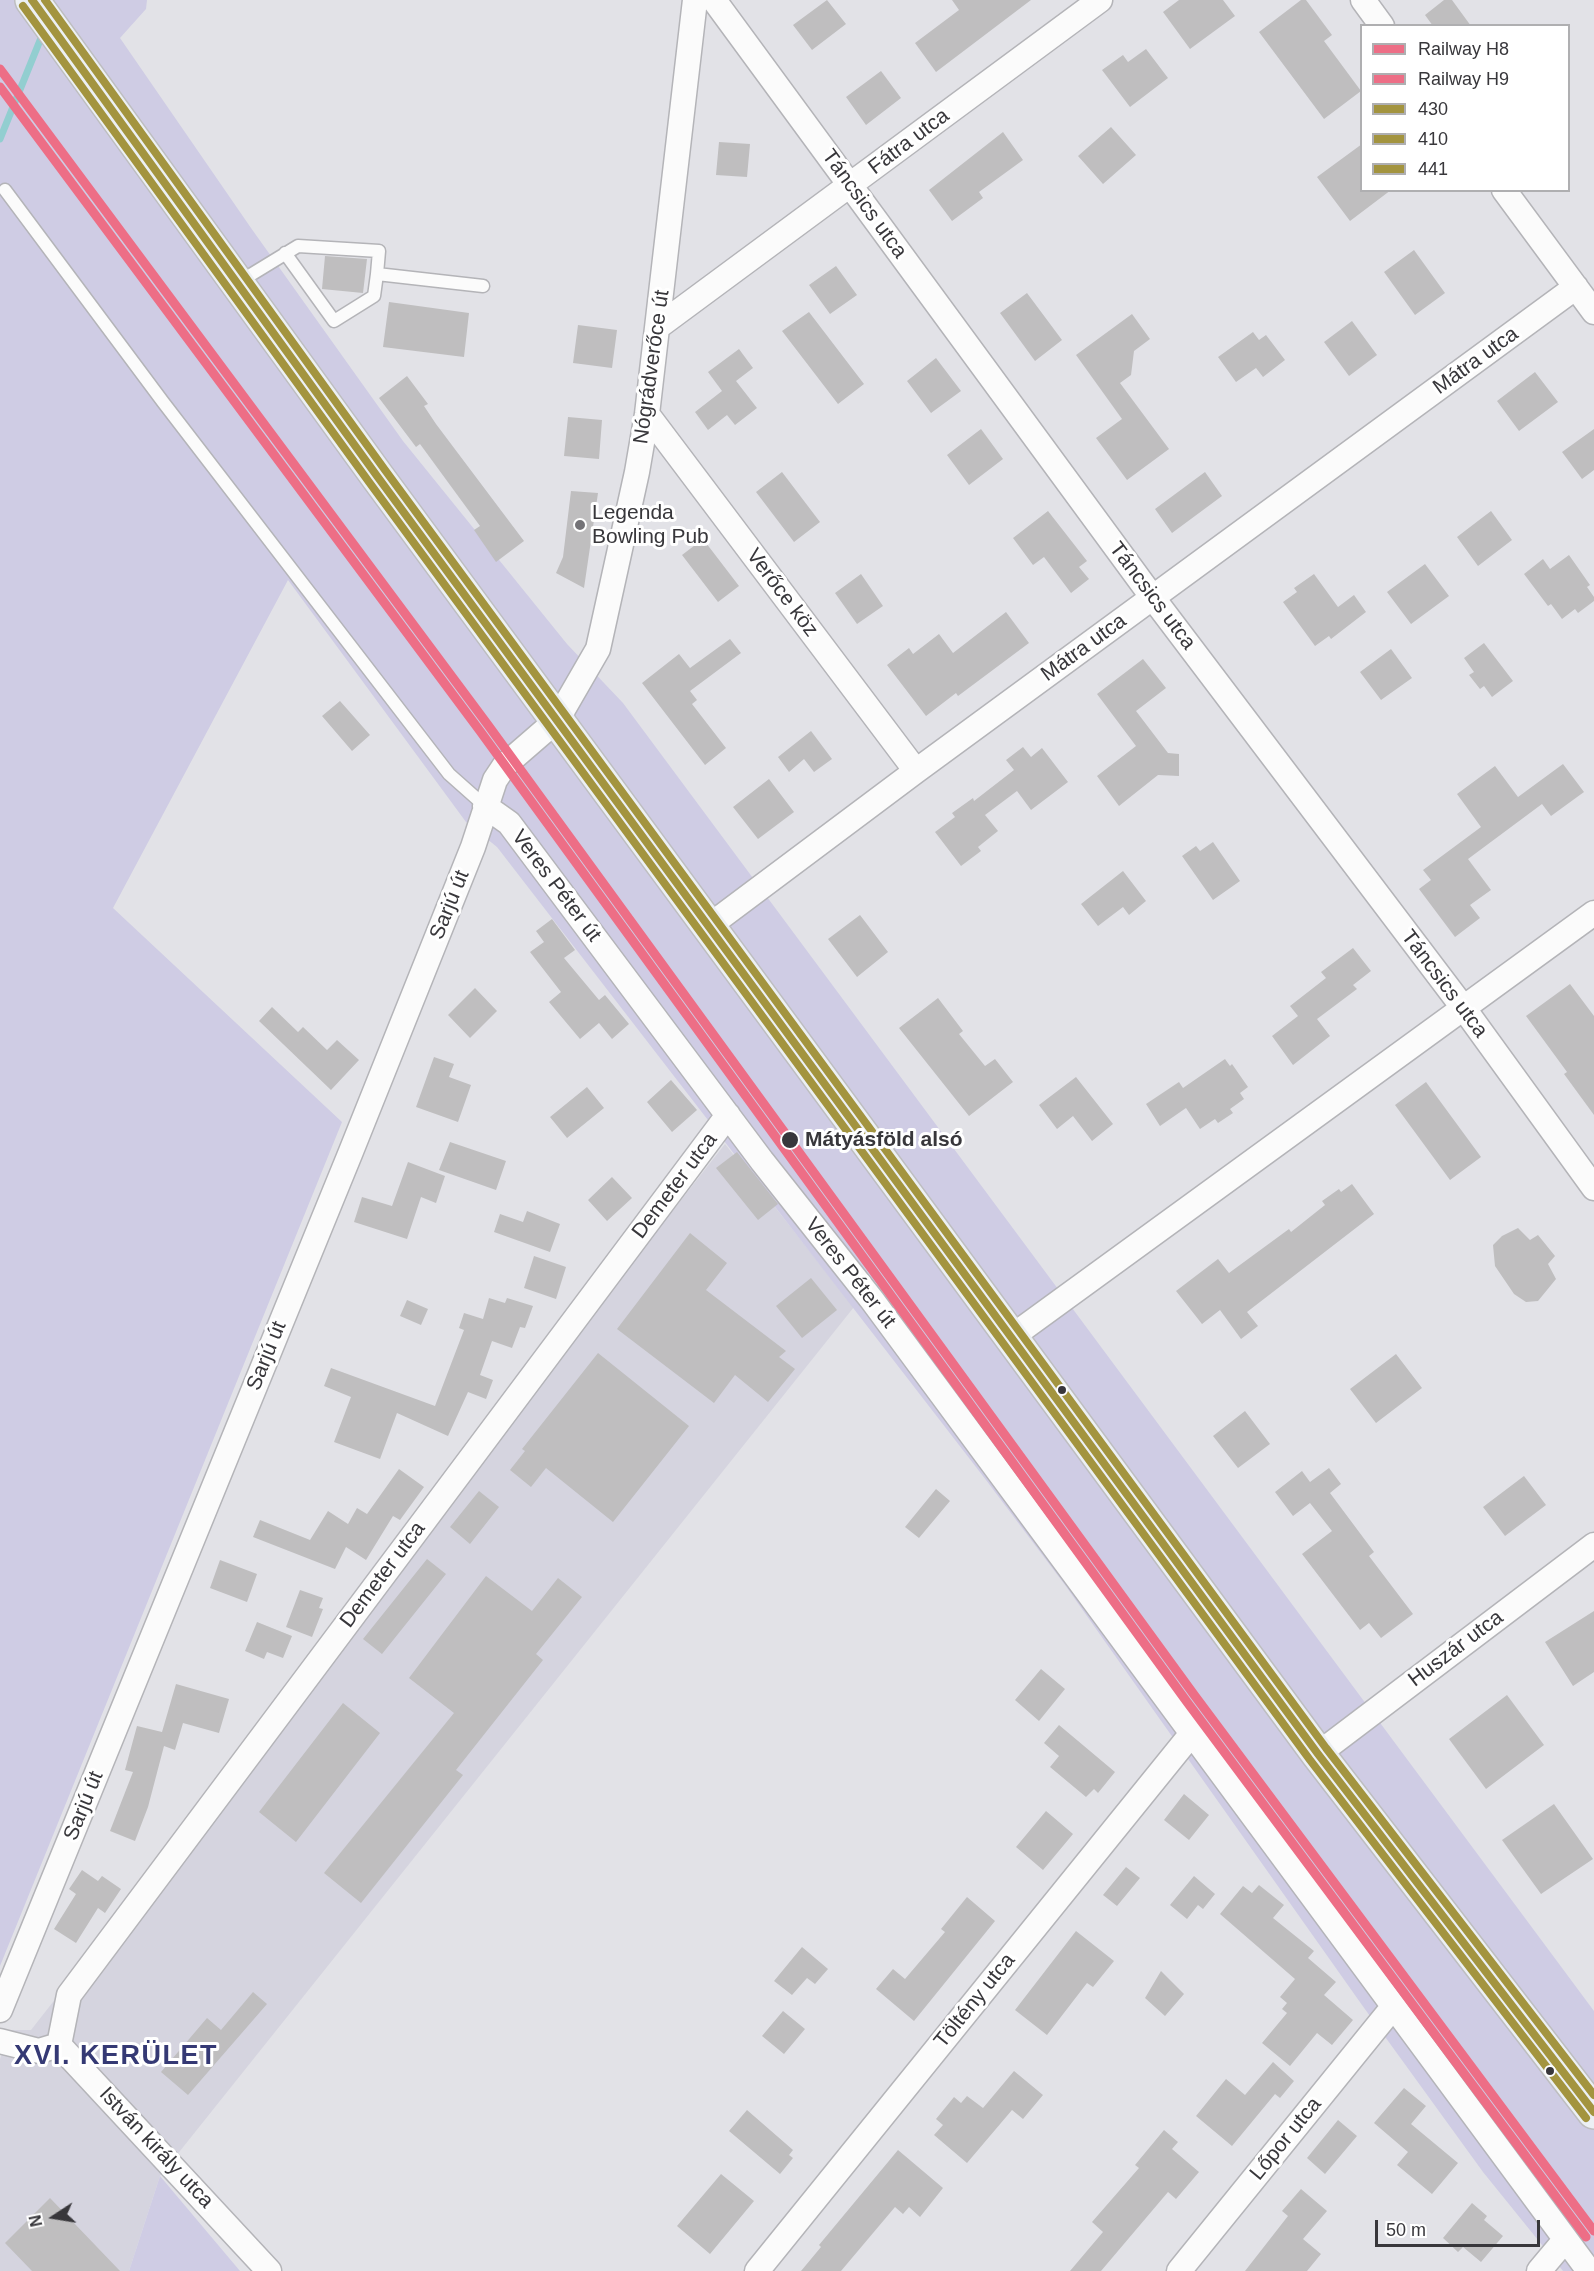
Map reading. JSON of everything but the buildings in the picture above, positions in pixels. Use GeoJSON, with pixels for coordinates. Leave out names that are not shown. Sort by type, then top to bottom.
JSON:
{"type":"FeatureCollection","features":[{"type":"Feature","properties":{"kind":"main road"},"geometry":{"type":"LineString","coordinates":[[32,0],[377,476],[1010,1338],[1318,1754],[1594,2112]]}},
{"type":"Feature","properties":{"kind":"street","name":"Nógrádverőce út"},"geometry":{"type":"LineString","coordinates":[[557,720],[598,649],[637,472],[659,326],[695,0]]}},
{"type":"Feature","properties":{"kind":"street","name":"Táncsics utca"},"geometry":{"type":"LineString","coordinates":[[714,0],[1153,598],[1465,1010],[1594,1188]]}},
{"type":"Feature","properties":{"kind":"street","name":"Fátra utca"},"geometry":{"type":"LineString","coordinates":[[659,326],[1100,0]]}},
{"type":"Feature","properties":{"kind":"street"},"geometry":{"type":"LineString","coordinates":[[1363,0],[1381,24]]}},
{"type":"Feature","properties":{"kind":"street"},"geometry":{"type":"LineString","coordinates":[[1505,192],[1594,312]]}},
{"type":"Feature","properties":{"kind":"street","name":"Mátra utca"},"geometry":{"type":"LineString","coordinates":[[709,927],[916,771],[1576,287]]}},
{"type":"Feature","properties":{"kind":"street","name":"Verőce köz"},"geometry":{"type":"LineString","coordinates":[[647,414],[916,771]]}},
{"type":"Feature","properties":{"kind":"street","name":"Sarjú út"},"geometry":{"type":"LineString","coordinates":[[0,2010],[363,1121],[473,847],[495,780],[505,765],[557,720]]}},
{"type":"Feature","properties":{"kind":"street","name":"Veres Péter út"},"geometry":{"type":"LineString","coordinates":[[485,806],[509,823],[728,1115],[872,1300],[1589,2271]]}},
{"type":"Feature","properties":{"kind":"street"},"geometry":{"type":"LineString","coordinates":[[1010,1338],[1465,1010],[1594,914]]}},
{"type":"Feature","properties":{"kind":"street","name":"Demeter utca"},"geometry":{"type":"LineString","coordinates":[[59,2044],[69,1995],[728,1115]]}},
{"type":"Feature","properties":{"kind":"street","name":"Huszár utca"},"geometry":{"type":"LineString","coordinates":[[1318,1754],[1594,1545]]}},
{"type":"Feature","properties":{"kind":"street","name":"Töltény utca"},"geometry":{"type":"LineString","coordinates":[[757,2271],[1193,1732]]}},
{"type":"Feature","properties":{"kind":"street","name":"Lőpor utca"},"geometry":{"type":"LineString","coordinates":[[1179,2271],[1393,2007]]}},
{"type":"Feature","properties":{"kind":"street"},"geometry":{"type":"LineString","coordinates":[[0,2041],[39,2051],[59,2044]]}},
{"type":"Feature","properties":{"kind":"street","name":"István király utca"},"geometry":{"type":"LineString","coordinates":[[59,2044],[269,2271]]}},
{"type":"Feature","properties":{"kind":"street"},"geometry":{"type":"LineString","coordinates":[[1539,2271],[1565,2240]]}},
{"type":"Feature","properties":{"kind":"lane"},"geometry":{"type":"LineString","coordinates":[[5,190],[163,402],[449,774],[485,806]]}},
{"type":"Feature","properties":{"kind":"lane"},"geometry":{"type":"LineString","coordinates":[[238,283],[285,253],[298,246],[379,251],[374,296],[333,321],[285,253]]}},
{"type":"Feature","properties":{"kind":"lane"},"geometry":{"type":"LineString","coordinates":[[377,274],[483,286]]}},
{"type":"Feature","properties":{"kind":"shaded area"},"geometry":{"type":"Polygon","coordinates":[[[0,0],[147,0],[146,9],[120,38],[251,228],[403,441],[567,644],[623,703],[1594,2011],[1594,2271],[1563,2271],[1483,2172],[1065,1585],[497,847],[466,822],[288,580],[113,908],[342,1122],[0,1966],[0,0]]]}},
{"type":"Feature","properties":{"kind":"shaded area"},"geometry":{"type":"Polygon","coordinates":[[[725,1144],[854,1307],[160,2176],[129,2271],[0,2271],[0,2059],[11,2030],[31,2030],[725,1144]]]}},
{"type":"Feature","properties":{"kind":"shaded area"},"geometry":{"type":"Polygon","coordinates":[[[160,2176],[240,2271],[129,2271],[160,2176]]]}},
{"type":"Feature","properties":{"kind":"waterway"},"geometry":{"type":"LineString","coordinates":[[0,139],[43,33]]}},
{"type":"Feature","properties":{"kind":"rail line","name":"H8"},"geometry":{"type":"LineString","coordinates":[[0,69],[488,725],[1195,1696],[1594,2231]]}},
{"type":"Feature","properties":{"kind":"rail line","name":"H9"},"geometry":{"type":"LineString","coordinates":[[0,87],[480,731],[1187,1702],[1586,2237]]}},
{"type":"Feature","properties":{"kind":"transit line","name":"430"},"geometry":{"type":"LineString","coordinates":[[32,0],[377,476],[1318,1754],[1594,2112]]}},
{"type":"Feature","properties":{"kind":"transit line","name":"441"},"geometry":{"type":"LineString","coordinates":[[45,0],[385,470],[1326,1748],[1594,2095]]}},
{"type":"Feature","properties":{"kind":"transit line","name":"410"},"geometry":{"type":"LineString","coordinates":[[23,6],[369,482],[1310,1760],[1586,2118]]}},
{"type":"Feature","properties":{"kind":"place","name":"Legenda Bowling Pub"},"geometry":{"type":"Point","coordinates":[580,525]}},
{"type":"Feature","properties":{"kind":"place","name":"Mátyásföld alsó"},"geometry":{"type":"Point","coordinates":[790,1140]}},
{"type":"Feature","properties":{"kind":"district","name":"XVI. KERÜLET"},"geometry":{"type":"Point","coordinates":[116,2057]}}]}
